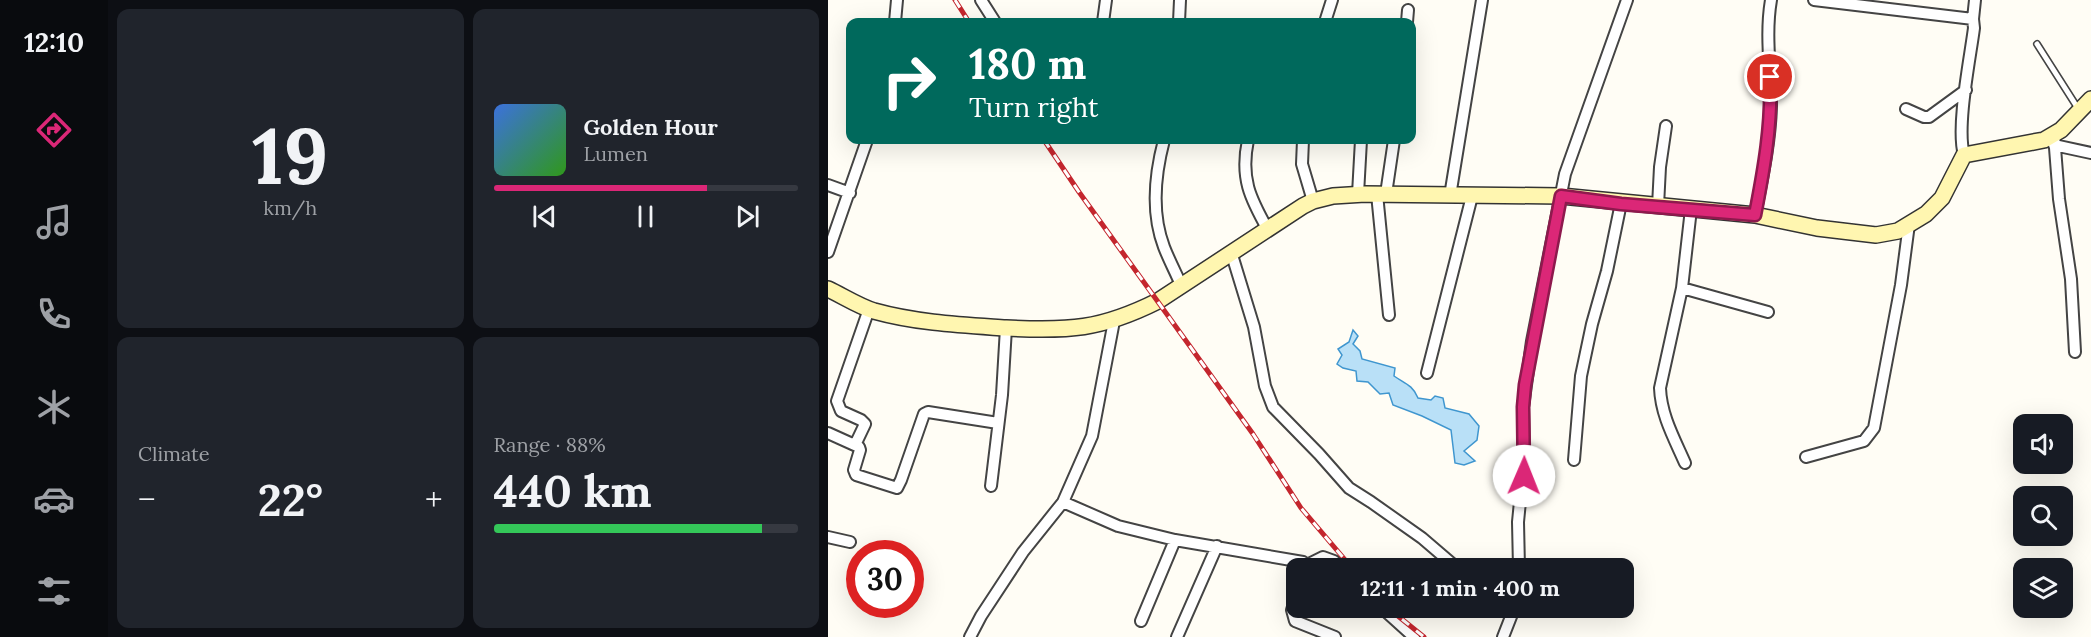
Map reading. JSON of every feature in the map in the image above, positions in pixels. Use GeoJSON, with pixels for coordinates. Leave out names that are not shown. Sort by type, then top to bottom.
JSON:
{"type":"FeatureCollection","features":[{"type":"Feature","properties":{"kind":"street"},"geometry":{"type":"LineString","coordinates":[[895,18],[897,0]]}},
{"type":"Feature","properties":{"kind":"street"},"geometry":{"type":"LineString","coordinates":[[981,0],[992,18]]}},
{"type":"Feature","properties":{"kind":"street"},"geometry":{"type":"LineString","coordinates":[[1104,18],[1106,0]]}},
{"type":"Feature","properties":{"kind":"street"},"geometry":{"type":"LineString","coordinates":[[1179,18],[1180,0]]}},
{"type":"Feature","properties":{"kind":"street"},"geometry":{"type":"LineString","coordinates":[[1326,18],[1332,0]]}},
{"type":"Feature","properties":{"kind":"street"},"geometry":{"type":"LineString","coordinates":[[1450,196],[1482,0]]}},
{"type":"Feature","properties":{"kind":"street"},"geometry":{"type":"LineString","coordinates":[[1519,558],[1518,522],[1524,468],[1523,397],[1532,341],[1569,162],[1627,0]]}},
{"type":"Feature","properties":{"kind":"street"},"geometry":{"type":"LineString","coordinates":[[1755,215],[1768,146],[1771,105],[1768,20],[1771,0]]}},
{"type":"Feature","properties":{"kind":"street"},"geometry":{"type":"LineString","coordinates":[[1814,0],[1973,19]]}},
{"type":"Feature","properties":{"kind":"street"},"geometry":{"type":"LineString","coordinates":[[828,289],[869,309],[930,322],[976,328],[1070,330],[1114,321],[1158,301],[1313,201],[1333,196],[1358,194],[1561,196],[1621,204],[1755,215],[1817,228],[1876,235],[1898,231],[1926,214],[1942,198],[1964,155],[1961,146],[1975,0]]}},
{"type":"Feature","properties":{"kind":"street"},"geometry":{"type":"LineString","coordinates":[[1407,18],[1408,10]]}},
{"type":"Feature","properties":{"kind":"street"},"geometry":{"type":"LineString","coordinates":[[1906,109],[1929,117],[1966,90]]}},
{"type":"Feature","properties":{"kind":"street"},"geometry":{"type":"LineString","coordinates":[[2075,352],[2071,279],[2059,199],[2054,140],[2091,99]]}},
{"type":"Feature","properties":{"kind":"street"},"geometry":{"type":"LineString","coordinates":[[1658,206],[1660,167],[1666,126]]}},
{"type":"Feature","properties":{"kind":"street"},"geometry":{"type":"LineString","coordinates":[[1964,155],[2044,140],[2054,140],[2091,153]]}},
{"type":"Feature","properties":{"kind":"street"},"geometry":{"type":"LineString","coordinates":[[828,252],[866,144]]}},
{"type":"Feature","properties":{"kind":"street"},"geometry":{"type":"LineString","coordinates":[[1163,144],[1156,177],[1159,230],[1163,246],[1181,285]]}},
{"type":"Feature","properties":{"kind":"street"},"geometry":{"type":"LineString","coordinates":[[1247,144],[1244,162],[1247,187],[1268,230]]}},
{"type":"Feature","properties":{"kind":"street"},"geometry":{"type":"LineString","coordinates":[[1303,144],[1302,164],[1313,201]]}},
{"type":"Feature","properties":{"kind":"street"},"geometry":{"type":"LineString","coordinates":[[1358,194],[1361,144]]}},
{"type":"Feature","properties":{"kind":"street"},"geometry":{"type":"LineString","coordinates":[[1389,315],[1381,194],[1393,144]]}},
{"type":"Feature","properties":{"kind":"street"},"geometry":{"type":"LineString","coordinates":[[828,185],[850,193]]}},
{"type":"Feature","properties":{"kind":"street"},"geometry":{"type":"LineString","coordinates":[[1427,373],[1472,196]]}},
{"type":"Feature","properties":{"kind":"street"},"geometry":{"type":"LineString","coordinates":[[1574,460],[1581,376],[1621,204]]}},
{"type":"Feature","properties":{"kind":"street"},"geometry":{"type":"LineString","coordinates":[[1685,463],[1664,416],[1660,388],[1682,288],[1691,208]]}},
{"type":"Feature","properties":{"kind":"street"},"geometry":{"type":"LineString","coordinates":[[1806,458],[1864,441],[1874,428],[1901,285],[1909,224]]}},
{"type":"Feature","properties":{"kind":"street"},"geometry":{"type":"LineString","coordinates":[[1232,255],[1256,336],[1265,386],[1274,407],[1348,488],[1422,538],[1445,558]]}},
{"type":"Feature","properties":{"kind":"street"},"geometry":{"type":"LineString","coordinates":[[1682,288],[1768,312]]}},
{"type":"Feature","properties":{"kind":"street"},"geometry":{"type":"LineString","coordinates":[[855,445],[865,424],[841,411],[837,401],[869,309]]}},
{"type":"Feature","properties":{"kind":"street"},"geometry":{"type":"LineString","coordinates":[[970,637],[1023,552],[1063,502],[1092,436],[1114,321]]}},
{"type":"Feature","properties":{"kind":"street"},"geometry":{"type":"LineString","coordinates":[[991,486],[1006,328]]}},
{"type":"Feature","properties":{"kind":"street"},"geometry":{"type":"LineString","coordinates":[[828,433],[859,447],[854,470],[856,475],[897,488],[924,414],[928,412],[998,423]]}},
{"type":"Feature","properties":{"kind":"street"},"geometry":{"type":"LineString","coordinates":[[1063,502],[1118,526],[1175,540],[1286,559]]}},
{"type":"Feature","properties":{"kind":"street"},"geometry":{"type":"LineString","coordinates":[[828,537],[846,541]]}},
{"type":"Feature","properties":{"kind":"street"},"geometry":{"type":"LineString","coordinates":[[1141,621],[1175,540]]}},
{"type":"Feature","properties":{"kind":"street"},"geometry":{"type":"LineString","coordinates":[[1177,637],[1217,546]]}},
{"type":"Feature","properties":{"kind":"street"},"geometry":{"type":"LineString","coordinates":[[1294,618],[1295,621],[1335,637]]}},
{"type":"Feature","properties":{"kind":"street"},"geometry":{"type":"LineString","coordinates":[[1393,618],[1414,637]]}},
{"type":"Feature","properties":{"kind":"street"},"geometry":{"type":"LineString","coordinates":[[1503,637],[1508,618]]}},
{"type":"Feature","properties":{"kind":"lane"},"geometry":{"type":"LineString","coordinates":[[2037,44],[2080,112]]}},
{"type":"Feature","properties":{"kind":"water"},"geometry":{"type":"Polygon","coordinates":[[[1353,330],[1358,336],[1353,344],[1360,351],[1362,359],[1395,368],[1394,376],[1411,387],[1418,398],[1431,400],[1435,396],[1443,398],[1445,408],[1469,414],[1479,426],[1477,440],[1464,451],[1475,461],[1464,465],[1455,463],[1451,430],[1393,405],[1389,393],[1380,394],[1368,382],[1357,381],[1356,371],[1337,364],[1342,355],[1338,349],[1349,342],[1353,330]]]}},
{"type":"Feature","properties":{"kind":"railway"},"geometry":{"type":"LineString","coordinates":[[955,0],[966,18]]}},
{"type":"Feature","properties":{"kind":"railway"},"geometry":{"type":"LineString","coordinates":[[1047,144],[1253,434],[1301,508],[1344,558]]}},
{"type":"Feature","properties":{"kind":"railway"},"geometry":{"type":"LineString","coordinates":[[1400,618],[1424,637]]}},
{"type":"Feature","properties":{"kind":"route"},"geometry":{"type":"LineString","coordinates":[[1524,476],[1525,385],[1561,196],[1621,204],[1755,215],[1768,146],[1771,105],[1770,77]]}}]}
